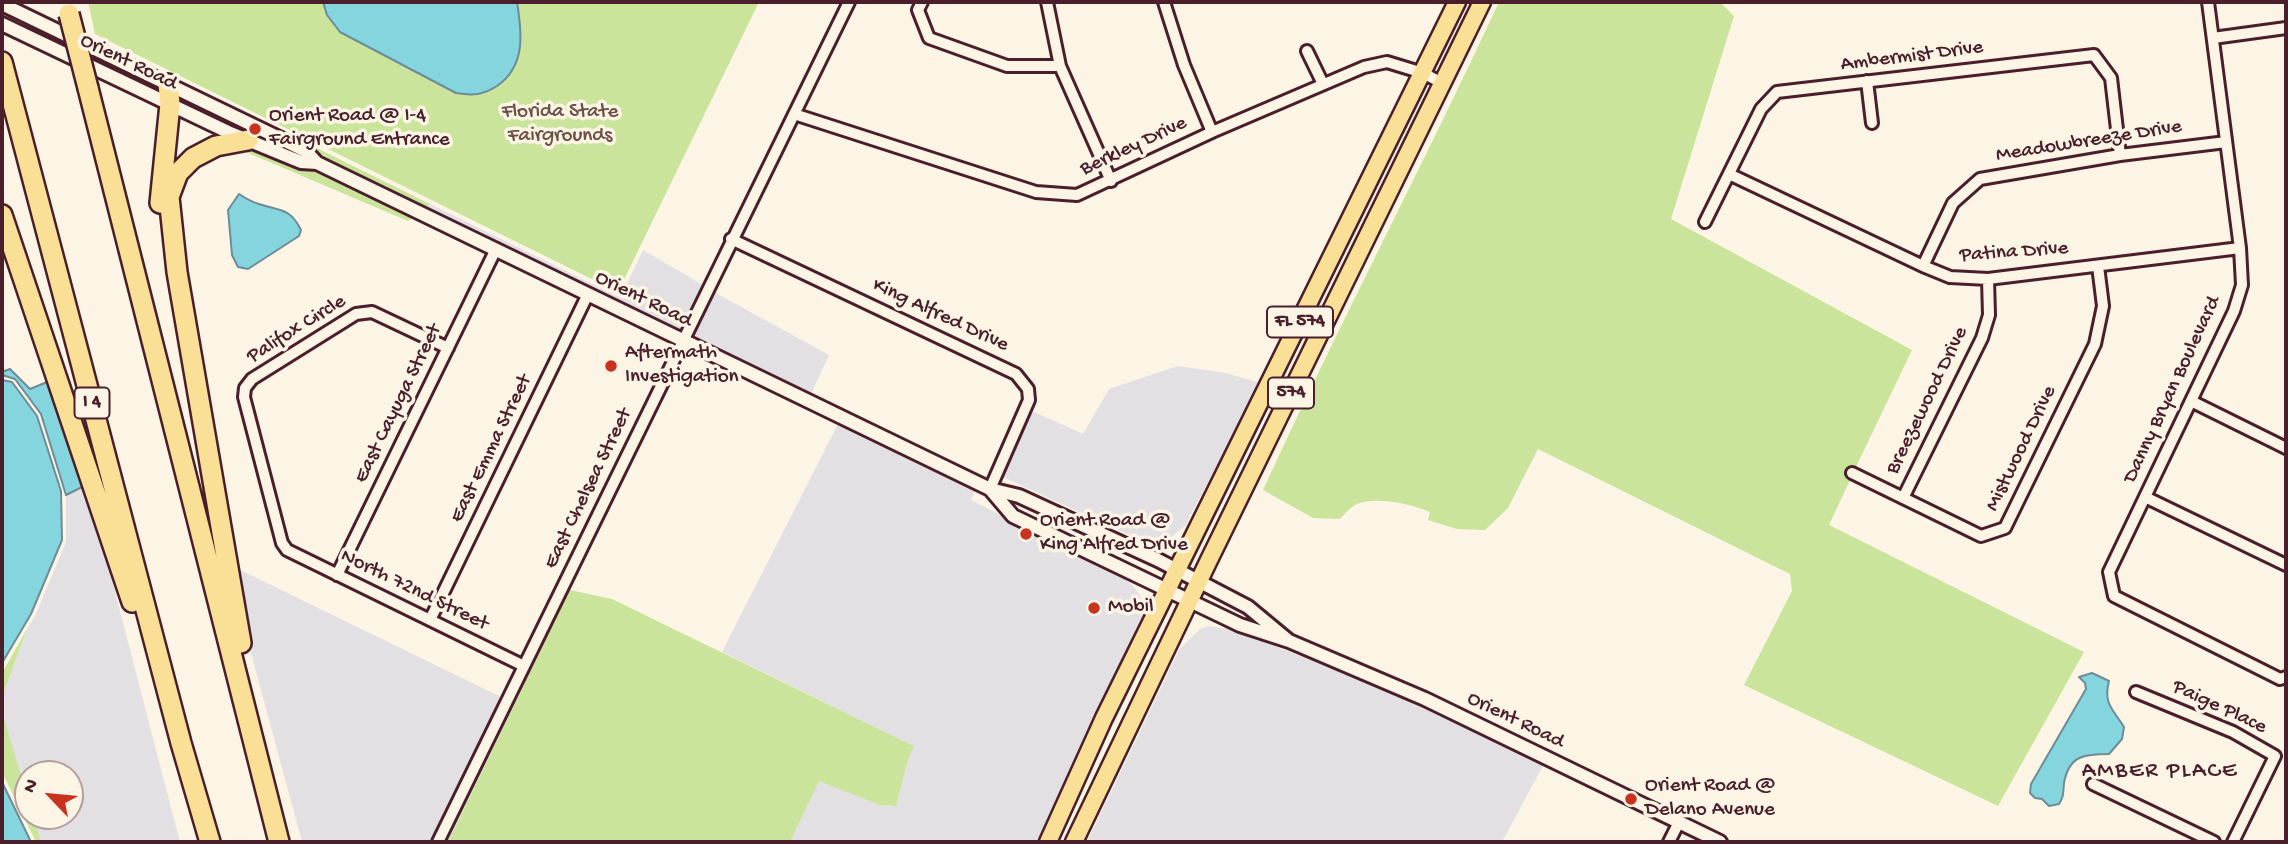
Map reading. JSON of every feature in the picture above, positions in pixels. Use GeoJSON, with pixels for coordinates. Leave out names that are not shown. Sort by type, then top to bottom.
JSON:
{"type":"FeatureCollection","features":[{"type":"Feature","properties":{"kind":"highway"},"geometry":{"type":"LineString","coordinates":[[67,8],[279,842]]}},
{"type":"Feature","properties":{"kind":"highway","name":"I 4"},"geometry":{"type":"LineString","coordinates":[[2,62],[181,743],[210,842]]}},
{"type":"Feature","properties":{"kind":"highway"},"geometry":{"type":"LineString","coordinates":[[169,94],[160,203],[177,272]]}},
{"type":"Feature","properties":{"kind":"highway"},"geometry":{"type":"LineString","coordinates":[[245,706],[243,657],[177,272],[169,197],[178,173],[193,158],[216,146],[248,140]]}},
{"type":"Feature","properties":{"kind":"highway"},"geometry":{"type":"LineString","coordinates":[[2,215],[93,490],[181,743]]}},
{"type":"Feature","properties":{"kind":"main road","name":"FL 574"},"geometry":{"type":"LineString","coordinates":[[1048,842],[1104,718],[1457,2]]}},
{"type":"Feature","properties":{"kind":"main road","name":"574"},"geometry":{"type":"LineString","coordinates":[[1074,842],[1482,2]]}},
{"type":"Feature","properties":{"kind":"street","name":"East Chelsea Street"},"geometry":{"type":"LineString","coordinates":[[438,842],[849,2]]}},
{"type":"Feature","properties":{"kind":"street"},"geometry":{"type":"LineString","coordinates":[[922,2],[918,10],[929,38],[1007,66],[1060,66]]}},
{"type":"Feature","properties":{"kind":"street"},"geometry":{"type":"LineString","coordinates":[[1047,2],[1060,66],[1111,181]]}},
{"type":"Feature","properties":{"kind":"street"},"geometry":{"type":"LineString","coordinates":[[1164,2],[1184,65],[1212,132]]}},
{"type":"Feature","properties":{"kind":"street","name":"Danny Bryan Boulevard"},"geometry":{"type":"LineString","coordinates":[[2208,2],[2240,248],[2242,285],[2234,311],[2109,572],[2114,596],[2280,679],[2286,677]]}},
{"type":"Feature","properties":{"kind":"street","name":"Orient Road"},"geometry":{"type":"LineString","coordinates":[[2,4],[248,140],[301,162],[317,163]]}},
{"type":"Feature","properties":{"kind":"street","name":"Orient Road"},"geometry":{"type":"LineString","coordinates":[[2,24],[306,151],[317,163],[681,341],[990,489],[1019,496],[1177,570],[1248,607],[1289,641]]}},
{"type":"Feature","properties":{"kind":"street"},"geometry":{"type":"LineString","coordinates":[[2213,38],[2286,28]]}},
{"type":"Feature","properties":{"kind":"street"},"geometry":{"type":"LineString","coordinates":[[1307,51],[1323,84]]}},
{"type":"Feature","properties":{"kind":"street","name":"Ambermist Drive"},"geometry":{"type":"LineString","coordinates":[[1705,222],[1761,109],[1777,92],[2094,55],[2110,78],[2120,155]]}},
{"type":"Feature","properties":{"kind":"street","name":"Berkley Drive"},"geometry":{"type":"LineString","coordinates":[[794,114],[1036,192],[1077,195],[1212,132],[1364,67],[1387,62],[1423,73],[1443,83]]}},
{"type":"Feature","properties":{"kind":"street"},"geometry":{"type":"LineString","coordinates":[[1867,81],[1872,123]]}},
{"type":"Feature","properties":{"kind":"street","name":"Meadowbreeze Drive"},"geometry":{"type":"LineString","coordinates":[[1923,266],[1953,203],[1980,178],[2120,155],[2226,142]]}},
{"type":"Feature","properties":{"kind":"street","name":"Patina Drive"},"geometry":{"type":"LineString","coordinates":[[1729,174],[1950,277],[1988,279],[2240,248]]}},
{"type":"Feature","properties":{"kind":"street","name":"King Alfred Drive"},"geometry":{"type":"LineString","coordinates":[[731,239],[1016,374],[1028,389],[1029,400],[990,489]]}},
{"type":"Feature","properties":{"kind":"street","name":"East Cayuga Street"},"geometry":{"type":"LineString","coordinates":[[337,575],[496,249]]}},
{"type":"Feature","properties":{"kind":"street","name":"Mistwood Drive"},"geometry":{"type":"LineString","coordinates":[[1852,473],[1982,536],[2005,528],[2095,344],[2103,306],[2098,266]]}},
{"type":"Feature","properties":{"kind":"street","name":"Breezewood Drive"},"geometry":{"type":"LineString","coordinates":[[1903,498],[1982,338],[1989,315],[1988,279]]}},
{"type":"Feature","properties":{"kind":"street","name":"East Emma Street"},"geometry":{"type":"LineString","coordinates":[[430,620],[588,294]]}},
{"type":"Feature","properties":{"kind":"street","name":"Palifox Circle"},"geometry":{"type":"LineString","coordinates":[[287,550],[282,543],[244,397],[245,388],[252,379],[356,314],[365,312],[372,312],[448,348]]}},
{"type":"Feature","properties":{"kind":"street"},"geometry":{"type":"LineString","coordinates":[[2191,401],[2286,448]]}},
{"type":"Feature","properties":{"kind":"street","name":"Orient Road"},"geometry":{"type":"LineString","coordinates":[[990,489],[1013,516],[1240,625],[1289,641],[1425,699],[1720,842]]}},
{"type":"Feature","properties":{"kind":"street"},"geometry":{"type":"LineString","coordinates":[[2145,497],[2286,565]]}},
{"type":"Feature","properties":{"kind":"street","name":"North 72nd Street"},"geometry":{"type":"LineString","coordinates":[[287,550],[524,666]]}},
{"type":"Feature","properties":{"kind":"street","name":"Paige Place"},"geometry":{"type":"LineString","coordinates":[[2136,692],[2233,732],[2275,756],[2233,842]]}},
{"type":"Feature","properties":{"kind":"street"},"geometry":{"type":"LineString","coordinates":[[2094,784],[2214,842]]}},
{"type":"Feature","properties":{"kind":"street"},"geometry":{"type":"LineString","coordinates":[[1669,842],[1679,822]]}},
{"type":"Feature","properties":{"kind":"shaded area"},"geometry":{"type":"Polygon","coordinates":[[[430,204],[617,296],[622,294],[643,250],[703,285],[679,334],[422,210],[430,204]]]}},
{"type":"Feature","properties":{"kind":"shaded area"},"geometry":{"type":"Polygon","coordinates":[[[712,291],[829,355],[810,396],[688,339],[712,291]]]}},
{"type":"Feature","properties":{"kind":"shaded area"},"geometry":{"type":"Polygon","coordinates":[[[1178,366],[1226,373],[1260,383],[1185,526],[1163,544],[1142,541],[1001,476],[1032,411],[1083,434],[1109,389],[1178,366]]]}},
{"type":"Feature","properties":{"kind":"shaded area"},"geometry":{"type":"Polygon","coordinates":[[[840,420],[976,488],[971,500],[1121,576],[1134,587],[1144,602],[1144,620],[1037,842],[790,842],[819,780],[880,805],[896,806],[914,746],[722,652],[840,420]]]}},
{"type":"Feature","properties":{"kind":"shaded area"},"geometry":{"type":"Polygon","coordinates":[[[86,485],[90,496],[180,842],[41,842],[37,830],[84,830],[84,760],[16,760],[4,718],[4,692],[27,629],[66,542],[66,495],[86,485]]]}},
{"type":"Feature","properties":{"kind":"shaded area"},"geometry":{"type":"Polygon","coordinates":[[[234,567],[503,698],[432,842],[302,842],[245,631],[234,567]]]}},
{"type":"Feature","properties":{"kind":"shaded area"},"geometry":{"type":"Polygon","coordinates":[[[1208,626],[1235,630],[1354,678],[1545,762],[1502,842],[1087,842],[1179,650],[1200,629],[1208,626]]]}},
{"type":"Feature","properties":{"kind":"shaded area"},"geometry":{"type":"Polygon","coordinates":[[[512,702],[515,703],[448,842],[444,842],[512,702]]]}},
{"type":"Feature","properties":{"kind":"green space","name":"Florida State Fairgrounds"},"geometry":{"type":"Polygon","coordinates":[[[88,2],[759,2],[618,292],[95,34],[88,2]]]}},
{"type":"Feature","properties":{"kind":"green space"},"geometry":{"type":"Polygon","coordinates":[[[1499,2],[1720,2],[1734,16],[1671,219],[1912,350],[1855,469],[1849,466],[1845,474],[1851,478],[1829,525],[2084,652],[1998,806],[1744,685],[1792,591],[1790,574],[1538,449],[1508,508],[1485,530],[1457,529],[1428,520],[1430,512],[1384,501],[1357,504],[1340,519],[1313,518],[1263,490],[1499,2]]]}},
{"type":"Feature","properties":{"kind":"green space"},"geometry":{"type":"Polygon","coordinates":[[[173,77],[430,204],[422,210],[173,82],[173,77]]]}},
{"type":"Feature","properties":{"kind":"green space"},"geometry":{"type":"Polygon","coordinates":[[[247,145],[315,167],[414,216],[408,221],[234,147],[247,145]]]}},
{"type":"Feature","properties":{"kind":"green space"},"geometry":{"type":"Polygon","coordinates":[[[570,590],[612,599],[914,746],[896,806],[880,805],[819,781],[790,842],[448,842],[570,590]]]}},
{"type":"Feature","properties":{"kind":"green space"},"geometry":{"type":"Polygon","coordinates":[[[27,629],[4,692],[4,718],[16,760],[14,760],[14,797],[2,772],[2,673],[27,629]]]}},
{"type":"Feature","properties":{"kind":"green space"},"geometry":{"type":"Polygon","coordinates":[[[30,830],[37,830],[41,842],[36,842],[30,830]]]}},
{"type":"Feature","properties":{"kind":"water"},"geometry":{"type":"Polygon","coordinates":[[[323,2],[517,2],[520,48],[513,69],[497,86],[478,94],[456,93],[340,32],[327,15],[323,2]]]}},
{"type":"Feature","properties":{"kind":"water"},"geometry":{"type":"Polygon","coordinates":[[[239,194],[288,214],[301,230],[299,236],[248,269],[238,267],[232,255],[228,210],[239,194]]]}},
{"type":"Feature","properties":{"kind":"water"},"geometry":{"type":"Polygon","coordinates":[[[10,369],[30,389],[52,380],[86,485],[66,495],[41,414],[15,379],[2,375],[2,372],[10,369]]]}},
{"type":"Feature","properties":{"kind":"water"},"geometry":{"type":"Polygon","coordinates":[[[2,380],[12,382],[37,416],[61,491],[62,540],[31,614],[2,663],[2,380]]]}},
{"type":"Feature","properties":{"kind":"water"},"geometry":{"type":"Polygon","coordinates":[[[2092,673],[2109,681],[2108,701],[2124,727],[2122,739],[2109,754],[2086,756],[2074,762],[2066,774],[2061,801],[2049,806],[2030,793],[2031,784],[2086,689],[2085,683],[2079,677],[2092,673]]]}},
{"type":"Feature","properties":{"kind":"water"},"geometry":{"type":"Polygon","coordinates":[[[2,782],[14,807],[14,830],[25,830],[31,842],[2,842],[2,782]]]}},
{"type":"Feature","properties":{"kind":"place","name":"Orient Road @ I-4 Fairground Entrance"},"geometry":{"type":"Point","coordinates":[255,129]}},
{"type":"Feature","properties":{"kind":"place","name":"Aftermath Investigation"},"geometry":{"type":"Point","coordinates":[611,366]}},
{"type":"Feature","properties":{"kind":"place","name":"Orient Road @ King Alfred Drive"},"geometry":{"type":"Point","coordinates":[1026,534]}},
{"type":"Feature","properties":{"kind":"place","name":"Mobil"},"geometry":{"type":"Point","coordinates":[1094,608]}},
{"type":"Feature","properties":{"kind":"place","name":"Orient Road @ Delano Avenue"},"geometry":{"type":"Point","coordinates":[1631,799]}},
{"type":"Feature","properties":{"kind":"district","name":"AMBER PLACE"},"geometry":{"type":"Point","coordinates":[2160,772]}}]}
